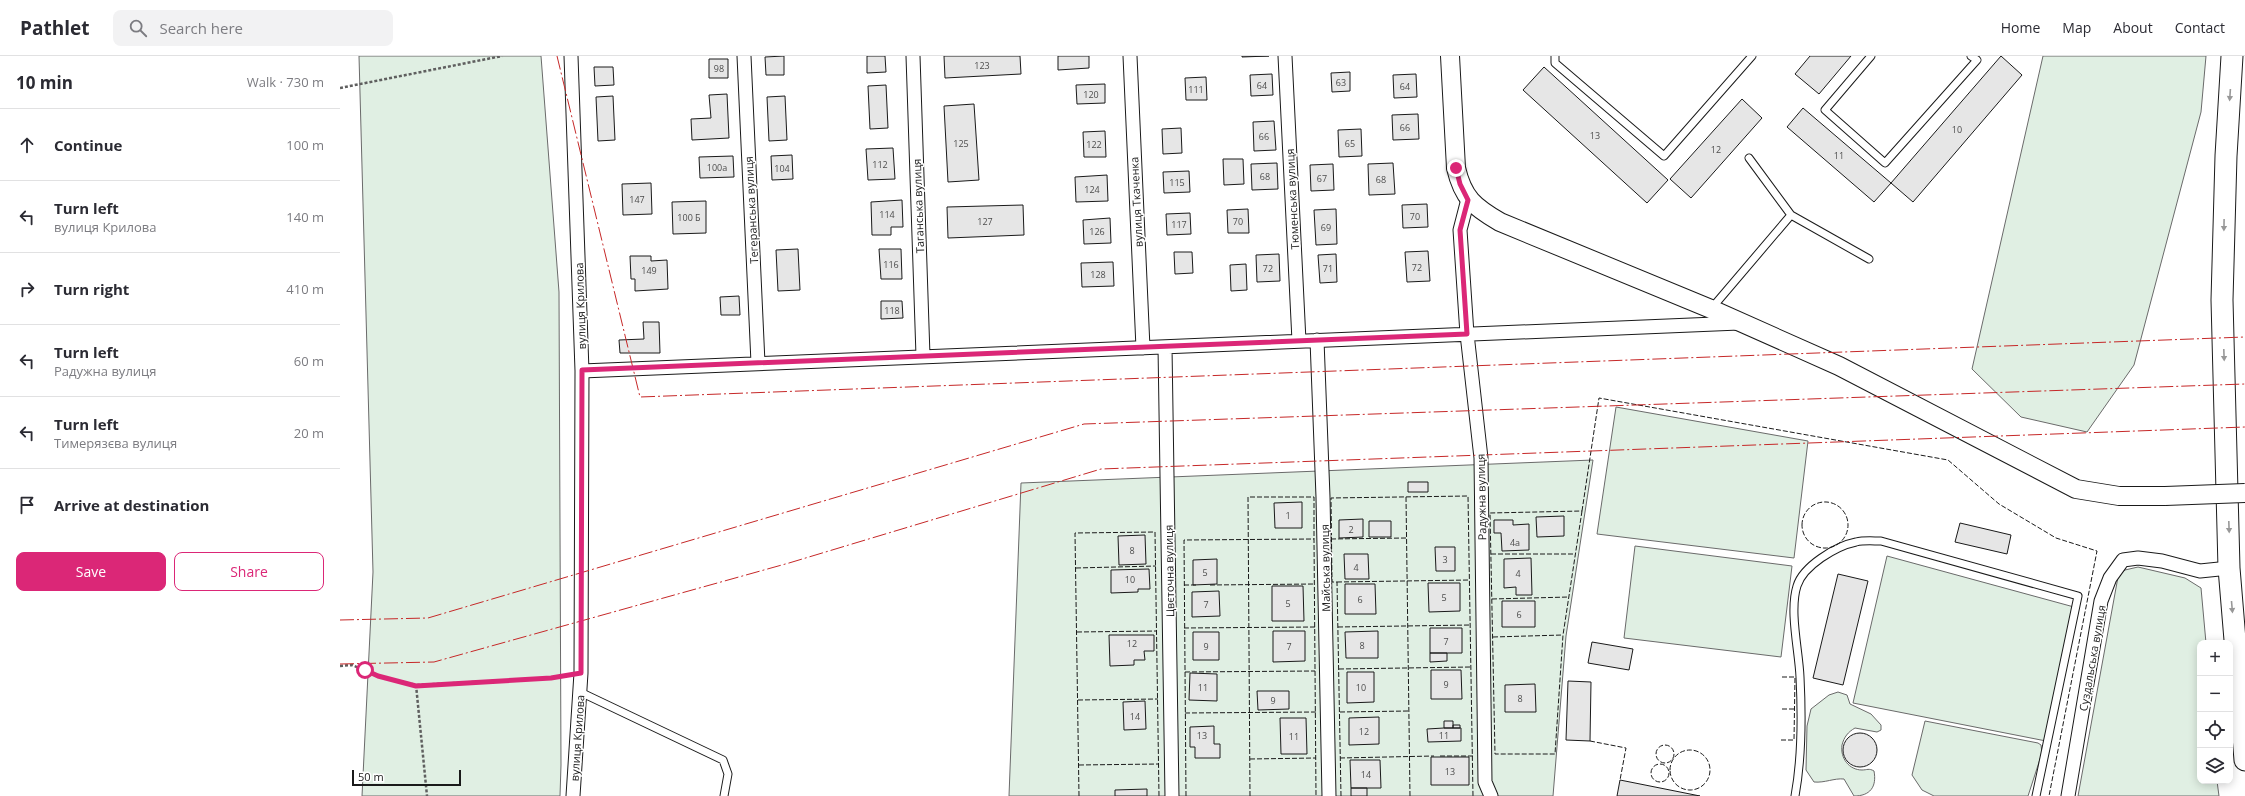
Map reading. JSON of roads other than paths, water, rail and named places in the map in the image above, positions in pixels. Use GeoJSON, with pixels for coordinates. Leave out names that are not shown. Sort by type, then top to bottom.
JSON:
{"type":"FeatureCollection","features":[{"type":"Feature","properties":{"kind":"main road"},"geometry":{"type":"LineString","coordinates":[[2232,56],[2226,156],[2222,300],[2229,568],[2245,760]]}},
{"type":"Feature","properties":{"kind":"street","name":"вулиця Крилова"},"geometry":{"type":"LineString","coordinates":[[571,56],[582,370],[581,673],[573,796]]}},
{"type":"Feature","properties":{"kind":"street","name":"Тегеранська вулиця"},"geometry":{"type":"LineString","coordinates":[[744,56],[758,363]]}},
{"type":"Feature","properties":{"kind":"street","name":"Таганська вулиця"},"geometry":{"type":"LineString","coordinates":[[913,56],[923,356]]}},
{"type":"Feature","properties":{"kind":"street","name":"вулиця Ткаченка"},"geometry":{"type":"LineString","coordinates":[[1130,56],[1143,348]]}},
{"type":"Feature","properties":{"kind":"street","name":"Тюменська вулиця"},"geometry":{"type":"LineString","coordinates":[[1285,56],[1299,341]]}},
{"type":"Feature","properties":{"kind":"street"},"geometry":{"type":"LineString","coordinates":[[1450,56],[1456,168],[1460,184],[1468,200],[1483,212],[1500,222],[1711,309],[1839,366],[2076,489],[2119,496],[2245,493]]}},
{"type":"Feature","properties":{"kind":"street","name":"Радужна вулиця"},"geometry":{"type":"LineString","coordinates":[[1468,200],[1460,230],[1467,334],[1481,458],[1485,782],[1491,796]]}},
{"type":"Feature","properties":{"kind":"street"},"geometry":{"type":"LineString","coordinates":[[582,370],[1741,323]]}},
{"type":"Feature","properties":{"kind":"street","name":"Майська вулиця"},"geometry":{"type":"LineString","coordinates":[[1317,340],[1323,497],[1329,796]]}},
{"type":"Feature","properties":{"kind":"street","name":"Цвєточна вулиця"},"geometry":{"type":"LineString","coordinates":[[1165,347],[1172,796]]}},
{"type":"Feature","properties":{"kind":"street","name":"Суздальська вулиця"},"geometry":{"type":"LineString","coordinates":[[2068,796],[2101,601],[2110,578],[2123,560],[2138,558],[2162,561],[2200,572],[2229,568]]}},
{"type":"Feature","properties":{"kind":"lane"},"geometry":{"type":"LineString","coordinates":[[1555,56],[1555,63],[1664,156],[1752,56]]}},
{"type":"Feature","properties":{"kind":"lane"},"geometry":{"type":"LineString","coordinates":[[1870,56],[1825,110],[1885,163],[1976,60],[1971,56]]}},
{"type":"Feature","properties":{"kind":"lane"},"geometry":{"type":"LineString","coordinates":[[1749,158],[1791,215],[1869,259]]}},
{"type":"Feature","properties":{"kind":"lane"},"geometry":{"type":"LineString","coordinates":[[1711,309],[1791,215]]}},
{"type":"Feature","properties":{"kind":"lane"},"geometry":{"type":"LineString","coordinates":[[1795,796],[1800,772],[1800,677],[1794,604],[1797,586],[1808,568],[1829,553],[1856,542],[1881,541],[2078,596],[2036,796]]}},
{"type":"Feature","properties":{"kind":"lane"},"geometry":{"type":"LineString","coordinates":[[580,692],[723,760],[728,774],[724,796]]}}]}
